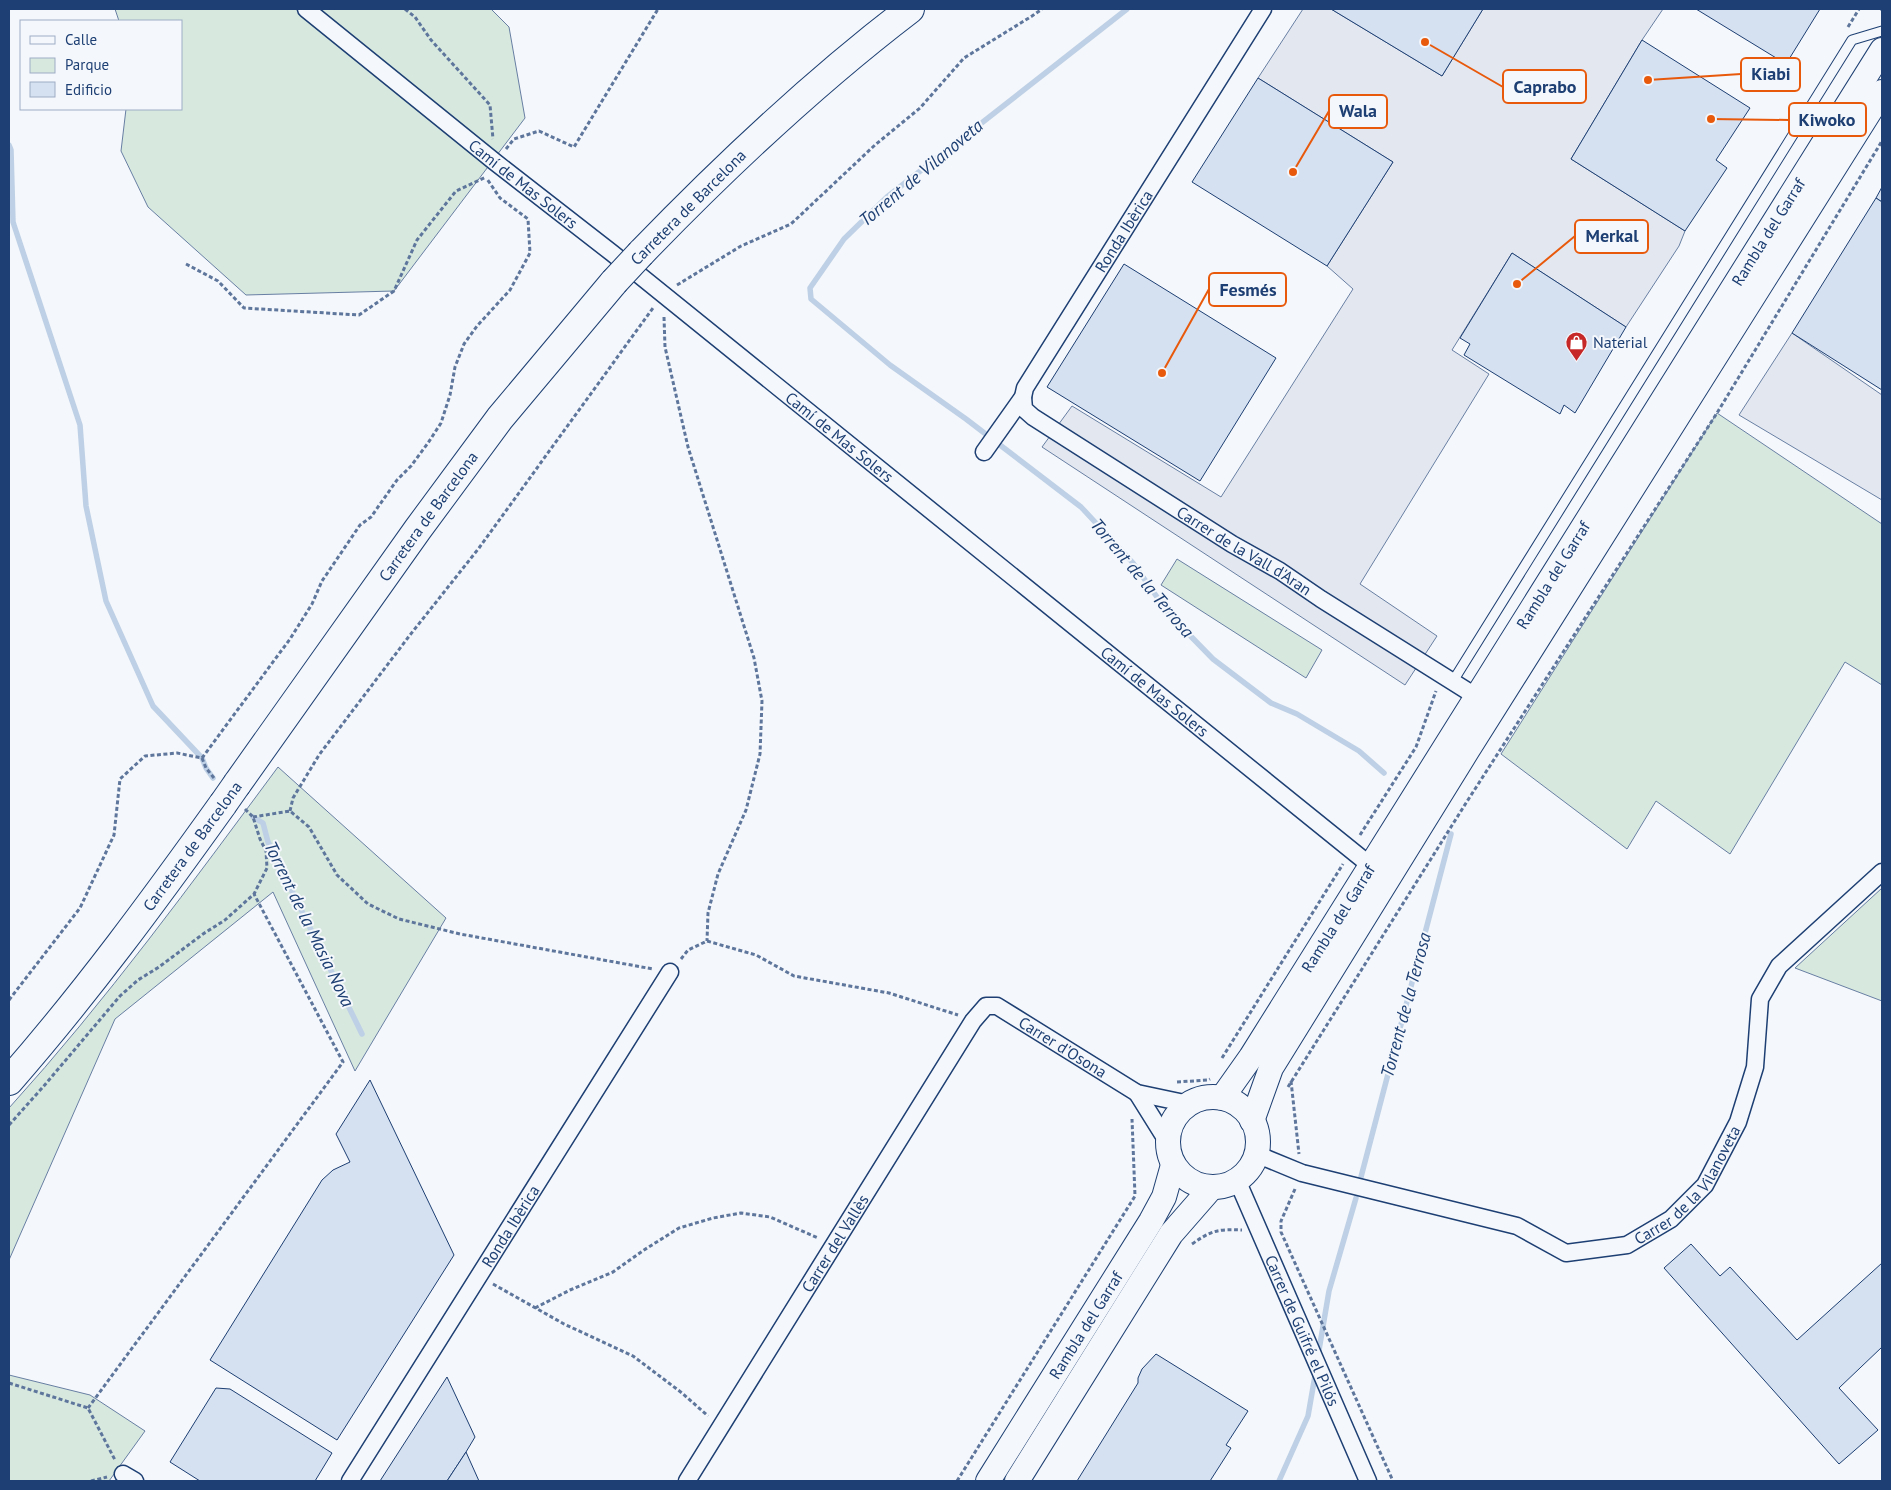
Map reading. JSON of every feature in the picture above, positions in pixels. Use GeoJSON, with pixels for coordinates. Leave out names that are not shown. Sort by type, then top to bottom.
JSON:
{"type":"FeatureCollection","features":[{"type":"Feature","properties":{"kind":"highway","name":"Carretera de Barcelona"},"geometry":{"type":"LineString","coordinates":[[9,1081],[47,1038],[112,955],[224,789],[500,418],[614,282],[703,188],[788,109],[910,9]]}},
{"type":"Feature","properties":{"kind":"street","name":"Camí de Mas Solers"},"geometry":{"type":"LineString","coordinates":[[306,9],[495,162],[663,294],[1371,866]]}},
{"type":"Feature","properties":{"kind":"street","name":"Ronda Ibèrica"},"geometry":{"type":"LineString","coordinates":[[984,452],[1023,397],[1025,388],[1263,9]]}},
{"type":"Feature","properties":{"kind":"street","name":"Rambla del Garraf"},"geometry":{"type":"LineString","coordinates":[[1428,796],[1477,697],[1882,50]]}},
{"type":"Feature","properties":{"kind":"street","name":"Rambla del Garraf"},"geometry":{"type":"LineString","coordinates":[[1222,1098],[1261,1062],[1414,817],[1882,92]]}},
{"type":"Feature","properties":{"kind":"street","name":"Carrer de la Vall d'Aran"},"geometry":{"type":"LineString","coordinates":[[1023,397],[1024,409],[1033,417],[1477,697]]}},
{"type":"Feature","properties":{"kind":"street","name":"Rambla del Garraf"},"geometry":{"type":"LineString","coordinates":[[1252,1120],[1261,1062],[1371,866],[1414,817]]}},
{"type":"Feature","properties":{"kind":"street","name":"Carrer de la Vilanoveta"},"geometry":{"type":"LineString","coordinates":[[1256,1154],[1302,1174],[1517,1226],[1566,1253],[1627,1245],[1671,1218],[1705,1185],[1738,1122],[1755,1067],[1760,999],[1779,966],[1882,872]]}},
{"type":"Feature","properties":{"kind":"street","name":"Ronda Ibèrica"},"geometry":{"type":"LineString","coordinates":[[350,1481],[670,972]]}},
{"type":"Feature","properties":{"kind":"street","name":"Carrer del Vallès"},"geometry":{"type":"LineString","coordinates":[[686,1481],[973,1021],[986,1006]]}},
{"type":"Feature","properties":{"kind":"street","name":"Carrer d'Osona"},"geometry":{"type":"LineString","coordinates":[[986,1006],[997,1006],[1137,1093],[1189,1104]]}},
{"type":"Feature","properties":{"kind":"street","name":"Carrer d'Osona"},"geometry":{"type":"LineString","coordinates":[[1137,1093],[1168,1141]]}},
{"type":"Feature","properties":{"kind":"street"},"geometry":{"type":"LineString","coordinates":[[1173,1165],[1190,1181],[1212,1187],[1237,1180],[1247,1171],[1256,1154],[1257,1133],[1252,1120],[1239,1106],[1222,1098],[1202,1098],[1189,1104]]}},
{"type":"Feature","properties":{"kind":"street","name":"Rambla del Garraf"},"geometry":{"type":"LineString","coordinates":[[988,1481],[1151,1221],[1164,1196],[1173,1165],[1168,1141],[1174,1120],[1180,1111],[1189,1104]]}},
{"type":"Feature","properties":{"kind":"street","name":"Carrer de Guifré el Pilós"},"geometry":{"type":"LineString","coordinates":[[1237,1180],[1257,1231],[1368,1481]]}},
{"type":"Feature","properties":{"kind":"street","name":"Rambla del Garraf"},"geometry":{"type":"LineString","coordinates":[[1017,1481],[1171,1234],[1212,1187]]}},
{"type":"Feature","properties":{"kind":"lane","name":"Rambla del Garraf"},"geometry":{"type":"LineString","coordinates":[[1449,678],[1852,40],[1882,31]]}},
{"type":"Feature","properties":{"kind":"path"},"geometry":{"type":"LineString","coordinates":[[405,9],[415,17],[431,40],[490,105],[495,162]]}},
{"type":"Feature","properties":{"kind":"path"},"geometry":{"type":"LineString","coordinates":[[186,264],[218,281],[244,308],[359,316],[394,290],[417,240],[456,191],[486,178],[495,162],[514,138],[539,131],[574,147],[658,9]]}},
{"type":"Feature","properties":{"kind":"path"},"geometry":{"type":"LineString","coordinates":[[290,811],[293,798],[319,755],[479,548],[663,294],[741,246],[791,224],[875,144],[920,108],[964,58],[1042,9]]}},
{"type":"Feature","properties":{"kind":"path"},"geometry":{"type":"LineString","coordinates":[[1844,34],[1859,9]]}},
{"type":"Feature","properties":{"kind":"path"},"geometry":{"type":"LineString","coordinates":[[1287,1088],[1466,803],[1717,413],[1882,141]]}},
{"type":"Feature","properties":{"kind":"path"},"geometry":{"type":"LineString","coordinates":[[202,758],[290,639],[312,604],[322,580],[360,525],[371,517],[397,480],[411,466],[441,423],[450,395],[455,368],[464,344],[477,326],[510,290],[530,252],[528,219],[500,198],[486,178]]}},
{"type":"Feature","properties":{"kind":"path"},"geometry":{"type":"LineString","coordinates":[[663,294],[665,347],[688,447],[754,658],[762,701],[760,754],[746,810],[718,874],[708,913],[707,941]]}},
{"type":"Feature","properties":{"kind":"path"},"geometry":{"type":"LineString","coordinates":[[1218,1066],[1416,747],[1437,688],[1449,678]]}},
{"type":"Feature","properties":{"kind":"path"},"geometry":{"type":"LineString","coordinates":[[9,1000],[80,908],[114,835],[120,780],[144,756],[177,753],[202,758]]}},
{"type":"Feature","properties":{"kind":"path"},"geometry":{"type":"LineString","coordinates":[[202,758],[206,768],[224,789]]}},
{"type":"Feature","properties":{"kind":"path"},"geometry":{"type":"LineString","coordinates":[[9,1125],[120,996],[138,980],[225,920],[254,894],[267,868],[266,852],[253,817],[290,811],[309,827],[337,875],[368,904],[399,919],[460,934],[670,972],[688,950],[707,941],[756,955],[794,976],[889,993],[973,1021]]}},
{"type":"Feature","properties":{"kind":"path"},"geometry":{"type":"LineString","coordinates":[[88,1408],[343,1062],[254,894]]}},
{"type":"Feature","properties":{"kind":"path"},"geometry":{"type":"LineString","coordinates":[[1231,1044],[1292,1081]]}},
{"type":"Feature","properties":{"kind":"path"},"geometry":{"type":"LineString","coordinates":[[1170,1083],[1208,1080],[1213,1073]]}},
{"type":"Feature","properties":{"kind":"path"},"geometry":{"type":"LineString","coordinates":[[1292,1081],[1302,1174],[1281,1221],[1281,1232],[1393,1481]]}},
{"type":"Feature","properties":{"kind":"path"},"geometry":{"type":"LineString","coordinates":[[957,1481],[1135,1196],[1131,1109],[1137,1093]]}},
{"type":"Feature","properties":{"kind":"path"},"geometry":{"type":"LineString","coordinates":[[535,1308],[570,1290],[613,1272],[679,1228],[713,1218],[742,1213],[770,1216],[833,1245]]}},
{"type":"Feature","properties":{"kind":"path"},"geometry":{"type":"LineString","coordinates":[[1189,1246],[1206,1234],[1222,1229],[1257,1231],[1281,1221]]}},
{"type":"Feature","properties":{"kind":"path"},"geometry":{"type":"LineString","coordinates":[[479,1276],[564,1324],[633,1356],[682,1393],[720,1427]]}},
{"type":"Feature","properties":{"kind":"path"},"geometry":{"type":"LineString","coordinates":[[9,1383],[88,1408],[129,1477]]}},
{"type":"Feature","properties":{"kind":"green space"},"geometry":{"type":"Polygon","coordinates":[[[115,9],[491,9],[509,27],[525,118],[394,291],[246,295],[148,207],[121,151],[126,110],[182,110],[182,20],[119,20],[115,9]]]}},
{"type":"Feature","properties":{"kind":"green space"},"geometry":{"type":"Polygon","coordinates":[[[1717,413],[1882,524],[1882,685],[1845,662],[1730,854],[1656,801],[1627,849],[1501,754],[1717,413]]]}},
{"type":"Feature","properties":{"kind":"green space"},"geometry":{"type":"Polygon","coordinates":[[[1177,559],[1322,650],[1306,678],[1161,585],[1177,559]]]}},
{"type":"Feature","properties":{"kind":"green space"},"geometry":{"type":"Polygon","coordinates":[[[278,767],[446,918],[355,1071],[273,892],[115,1019],[9,1260],[9,1108],[114,984],[181,898],[278,767]]]}},
{"type":"Feature","properties":{"kind":"green space"},"geometry":{"type":"Polygon","coordinates":[[[1882,888],[1882,1001],[1795,968],[1882,888]]]}},
{"type":"Feature","properties":{"kind":"green space"},"geometry":{"type":"Polygon","coordinates":[[[9,1375],[90,1395],[145,1431],[109,1481],[9,1481],[9,1375]]]}},
{"type":"Feature","properties":{"kind":"shaded area"},"geometry":{"type":"Polygon","coordinates":[[[1303,9],[1331,9],[1442,76],[1483,9],[1663,9],[1642,40],[1571,159],[1685,231],[1679,246],[1626,327],[1512,253],[1452,350],[1489,374],[1360,584],[1437,636],[1405,685],[1042,447],[1072,406],[1221,497],[1353,289],[1327,266],[1393,162],[1258,78],[1303,9]]]}},
{"type":"Feature","properties":{"kind":"shaded area"},"geometry":{"type":"Polygon","coordinates":[[[1792,333],[1882,395],[1882,500],[1739,415],[1792,333]]]}},
{"type":"Feature","properties":{"kind":"building"},"geometry":{"type":"Polygon","coordinates":[[[1331,9],[1483,9],[1442,76],[1331,9]]]}},
{"type":"Feature","properties":{"kind":"building"},"geometry":{"type":"Polygon","coordinates":[[[1696,9],[1820,9],[1786,64],[1696,9]]]}},
{"type":"Feature","properties":{"kind":"building"},"geometry":{"type":"Polygon","coordinates":[[[1642,40],[1750,108],[1716,160],[1727,168],[1685,231],[1571,159],[1642,40]]]}},
{"type":"Feature","properties":{"kind":"building"},"geometry":{"type":"Polygon","coordinates":[[[1258,78],[1393,162],[1327,266],[1192,182],[1258,78]]]}},
{"type":"Feature","properties":{"kind":"building"},"geometry":{"type":"Polygon","coordinates":[[[1882,187],[1882,202],[1876,198],[1882,187]]]}},
{"type":"Feature","properties":{"kind":"building"},"geometry":{"type":"Polygon","coordinates":[[[1876,198],[1882,202],[1882,390],[1792,333],[1876,198]]]}},
{"type":"Feature","properties":{"kind":"building"},"geometry":{"type":"Polygon","coordinates":[[[1512,253],[1626,327],[1575,413],[1564,405],[1560,414],[1464,355],[1470,344],[1460,338],[1512,253]]]}},
{"type":"Feature","properties":{"kind":"building"},"geometry":{"type":"Polygon","coordinates":[[[1124,264],[1276,358],[1200,481],[1047,387],[1124,264]]]}},
{"type":"Feature","properties":{"kind":"building"},"geometry":{"type":"Polygon","coordinates":[[[370,1080],[454,1255],[337,1440],[210,1360],[322,1180],[333,1170],[350,1162],[336,1134],[370,1080]]]}},
{"type":"Feature","properties":{"kind":"building"},"geometry":{"type":"Polygon","coordinates":[[[1691,1244],[1720,1276],[1730,1267],[1797,1340],[1882,1263],[1882,1347],[1839,1388],[1878,1430],[1839,1464],[1664,1268],[1691,1244]]]}},
{"type":"Feature","properties":{"kind":"building"},"geometry":{"type":"Polygon","coordinates":[[[1156,1354],[1248,1411],[1226,1445],[1231,1448],[1210,1481],[1077,1481],[1138,1383],[1142,1369],[1156,1354]]]}},
{"type":"Feature","properties":{"kind":"building"},"geometry":{"type":"Polygon","coordinates":[[[447,1377],[475,1437],[466,1452],[447,1481],[380,1481],[447,1377]]]}},
{"type":"Feature","properties":{"kind":"building"},"geometry":{"type":"Polygon","coordinates":[[[216,1388],[230,1389],[332,1453],[315,1481],[200,1481],[170,1462],[216,1388]]]}},
{"type":"Feature","properties":{"kind":"building"},"geometry":{"type":"Polygon","coordinates":[[[466,1452],[479,1481],[447,1481],[466,1452]]]}},
{"type":"Feature","properties":{"kind":"waterway","name":"Torrent de Vilanoveta"},"geometry":{"type":"LineString","coordinates":[[1127,9],[887,197],[844,239],[810,288],[811,299],[890,365],[966,419],[1081,507],[1133,563],[1169,614],[1213,659],[1271,703],[1297,714],[1359,751],[1384,773]]}},
{"type":"Feature","properties":{"kind":"waterway","name":"Torrent de la Masia Nova"},"geometry":{"type":"LineString","coordinates":[[9,145],[11,150],[13,222],[80,425],[86,506],[106,601],[153,706],[202,758],[213,778]]}},
{"type":"Feature","properties":{"kind":"waterway","name":"Torrent de la Masia Nova"},"geometry":{"type":"LineString","coordinates":[[253,817],[263,823],[268,842],[362,1034]]}},
{"type":"Feature","properties":{"kind":"waterway","name":"Torrent de la Terrosa"},"geometry":{"type":"LineString","coordinates":[[1361,1177],[1451,834]]}},
{"type":"Feature","properties":{"kind":"waterway","name":"Torrent de Vilanoveta"},"geometry":{"type":"LineString","coordinates":[[1318,1356],[1329,1291],[1356,1198]]}},
{"type":"Feature","properties":{"kind":"waterway","name":"Torrent de la Terrosa"},"geometry":{"type":"LineString","coordinates":[[1279,1481],[1308,1416],[1316,1370]]}},
{"type":"Feature","properties":{"kind":"place","name":"Caprabo"},"geometry":{"type":"Point","coordinates":[1425,42]}},
{"type":"Feature","properties":{"kind":"place","name":"Kiabi"},"geometry":{"type":"Point","coordinates":[1648,80]}},
{"type":"Feature","properties":{"kind":"place","name":"Kiwoko"},"geometry":{"type":"Point","coordinates":[1711,119]}},
{"type":"Feature","properties":{"kind":"place","name":"Wala"},"geometry":{"type":"Point","coordinates":[1293,172]}},
{"type":"Feature","properties":{"kind":"place","name":"Merkal"},"geometry":{"type":"Point","coordinates":[1517,284]}},
{"type":"Feature","properties":{"kind":"place","name":"Naterial"},"geometry":{"type":"Point","coordinates":[1577,361]}},
{"type":"Feature","properties":{"kind":"place","name":"Fesmés"},"geometry":{"type":"Point","coordinates":[1162,373]}}]}
